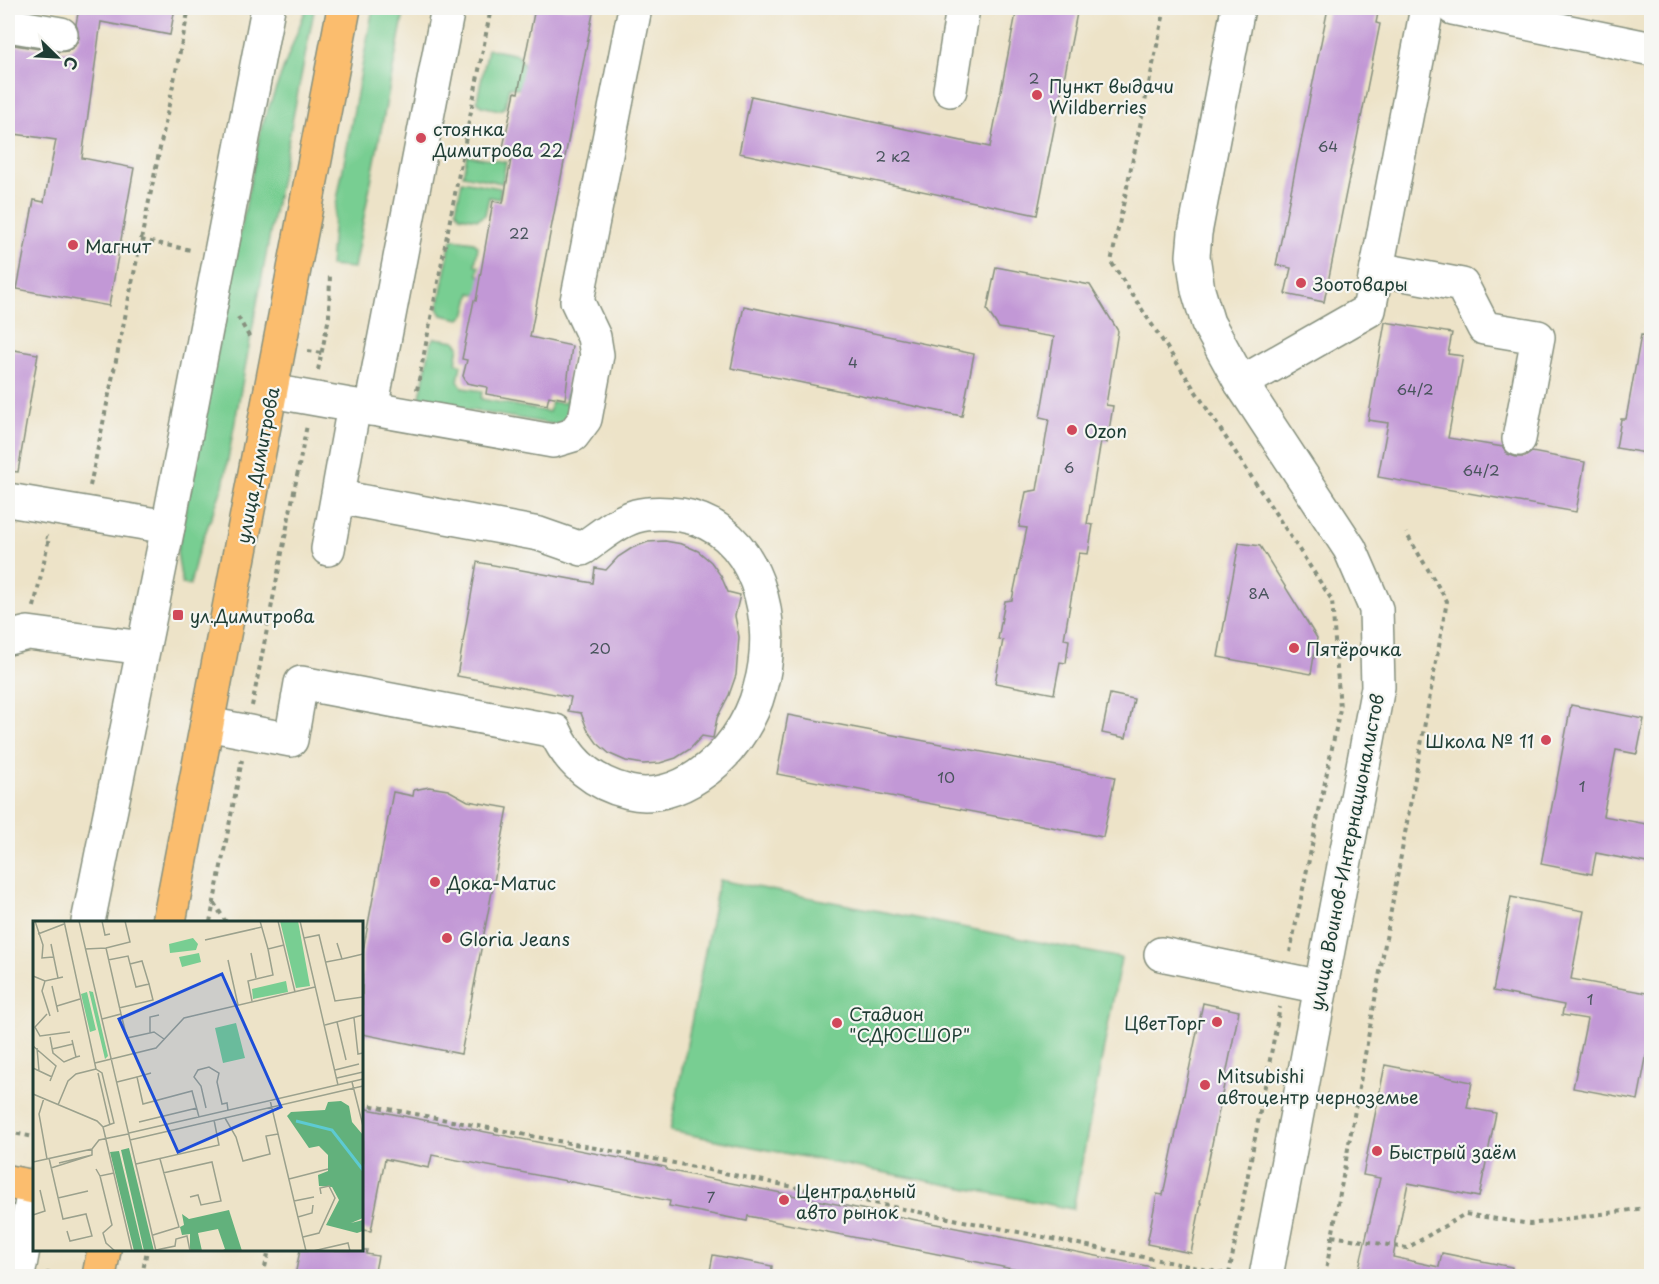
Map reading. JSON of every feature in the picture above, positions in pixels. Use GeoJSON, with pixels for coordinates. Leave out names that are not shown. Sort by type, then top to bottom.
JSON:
{"type":"FeatureCollection","features":[{"type":"Feature","properties":{"kind":"main road","name":"улица Димитрова"},"geometry":{"type":"LineString","coordinates":[[168,921],[344,8]]}},
{"type":"Feature","properties":{"kind":"main road"},"geometry":{"type":"LineString","coordinates":[[8,1182],[33,1189]]}},
{"type":"Feature","properties":{"kind":"main road"},"geometry":{"type":"LineString","coordinates":[[99,1276],[104,1251]]}},
{"type":"Feature","properties":{"kind":"street"},"geometry":{"type":"LineString","coordinates":[[88,921],[168,527],[268,8]]}},
{"type":"Feature","properties":{"kind":"street"},"geometry":{"type":"LineString","coordinates":[[328,549],[338,497],[362,408],[448,8]]}},
{"type":"Feature","properties":{"kind":"street"},"geometry":{"type":"LineString","coordinates":[[272,391],[553,441],[573,435],[585,419],[597,355],[594,337],[577,301],[635,8]]}},
{"type":"Feature","properties":{"kind":"street"},"geometry":{"type":"LineString","coordinates":[[950,90],[963,8]]}},
{"type":"Feature","properties":{"kind":"street","name":"улица Воинов-Интернационалистов"},"geometry":{"type":"LineString","coordinates":[[1238,8],[1195,233],[1194,256],[1198,290],[1208,323],[1241,383],[1350,549],[1376,609],[1378,687],[1266,1276]]}},
{"type":"Feature","properties":{"kind":"street"},"geometry":{"type":"LineString","coordinates":[[1241,383],[1369,310],[1427,8]]}},
{"type":"Feature","properties":{"kind":"street"},"geometry":{"type":"LineString","coordinates":[[1453,8],[1652,49]]}},
{"type":"Feature","properties":{"kind":"street"},"geometry":{"type":"LineString","coordinates":[[8,25],[61,34]]}},
{"type":"Feature","properties":{"kind":"street"},"geometry":{"type":"LineString","coordinates":[[1377,269],[1462,285],[1484,328],[1538,337],[1520,439]]}},
{"type":"Feature","properties":{"kind":"street"},"geometry":{"type":"LineString","coordinates":[[207,724],[291,740],[301,683],[555,731],[574,760],[592,777],[613,788],[636,794],[680,788],[709,769],[733,744],[748,718],[760,689],[766,658],[766,625],[761,592],[750,565],[734,544],[712,524],[664,512],[635,516],[582,549],[539,534],[338,497]]}},
{"type":"Feature","properties":{"kind":"street"},"geometry":{"type":"LineString","coordinates":[[8,500],[168,527]]}},
{"type":"Feature","properties":{"kind":"street"},"geometry":{"type":"LineString","coordinates":[[18,636],[143,648]]}},
{"type":"Feature","properties":{"kind":"street"},"geometry":{"type":"LineString","coordinates":[[1161,954],[1321,987]]}},
{"type":"Feature","properties":{"kind":"street"},"geometry":{"type":"LineString","coordinates":[[18,1276],[33,1194]]}},
{"type":"Feature","properties":{"kind":"path"},"geometry":{"type":"LineString","coordinates":[[84,514],[189,8]]}},
{"type":"Feature","properties":{"kind":"path"},"geometry":{"type":"LineString","coordinates":[[412,416],[491,8]]}},
{"type":"Feature","properties":{"kind":"path"},"geometry":{"type":"LineString","coordinates":[[1165,8],[1112,261],[1332,600],[1340,709],[1311,843],[1229,1274]]}},
{"type":"Feature","properties":{"kind":"path"},"geometry":{"type":"LineString","coordinates":[[210,921],[329,317],[330,273]]}},
{"type":"Feature","properties":{"kind":"path"},"geometry":{"type":"LineString","coordinates":[[1325,1276],[1447,601],[1406,533]]}},
{"type":"Feature","properties":{"kind":"path"},"geometry":{"type":"LineString","coordinates":[[18,636],[49,538],[39,536]]}},
{"type":"Feature","properties":{"kind":"path"},"geometry":{"type":"LineString","coordinates":[[214,902],[225,921]]}},
{"type":"Feature","properties":{"kind":"path"},"geometry":{"type":"LineString","coordinates":[[363,1104],[670,1162],[1240,1276]]}},
{"type":"Feature","properties":{"kind":"path"},"geometry":{"type":"LineString","coordinates":[[8,1132],[33,1137]]}},
{"type":"Feature","properties":{"kind":"path"},"geometry":{"type":"LineString","coordinates":[[1332,1236],[1407,1248],[1465,1214],[1530,1224],[1652,1207]]}},
{"type":"Feature","properties":{"kind":"path"},"geometry":{"type":"LineString","coordinates":[[142,1276],[147,1251]]}},
{"type":"Feature","properties":{"kind":"path"},"geometry":{"type":"LineString","coordinates":[[263,1276],[269,1251]]}},
{"type":"Feature","properties":{"kind":"green space"},"geometry":{"type":"Polygon","coordinates":[[[373,8],[405,8],[354,268],[330,266],[334,216],[373,8]]]}},
{"type":"Feature","properties":{"kind":"green space"},"geometry":{"type":"Polygon","coordinates":[[[306,9],[314,11],[223,486],[197,555],[190,585],[182,584],[177,552],[261,128],[306,9]]]}},
{"type":"Feature","properties":{"kind":"green space"},"geometry":{"type":"Polygon","coordinates":[[[488,49],[518,55],[525,67],[521,89],[509,87],[505,107],[500,110],[481,106],[477,100],[488,49]]]}},
{"type":"Feature","properties":{"kind":"green space"},"geometry":{"type":"Polygon","coordinates":[[[467,155],[506,162],[502,183],[463,175],[467,155]]]}},
{"type":"Feature","properties":{"kind":"green space"},"geometry":{"type":"Polygon","coordinates":[[[462,181],[501,188],[499,199],[489,197],[485,215],[478,219],[460,216],[456,210],[462,181]]]}},
{"type":"Feature","properties":{"kind":"green space"},"geometry":{"type":"Polygon","coordinates":[[[453,239],[474,242],[478,247],[475,265],[479,266],[478,275],[483,277],[481,295],[471,293],[466,313],[460,319],[442,315],[438,308],[453,239]]]}},
{"type":"Feature","properties":{"kind":"green space"},"geometry":{"type":"Polygon","coordinates":[[[435,338],[455,341],[459,346],[456,363],[461,365],[458,381],[463,388],[482,391],[481,399],[549,412],[552,402],[565,403],[577,349],[584,354],[574,409],[564,426],[426,403],[420,397],[431,342],[435,338]]]}},
{"type":"Feature","properties":{"kind":"green space"},"geometry":{"type":"Polygon","coordinates":[[[719,880],[1121,958],[1073,1209],[670,1131],[719,880]]]}},
{"type":"Feature","properties":{"kind":"building"},"geometry":{"type":"Polygon","coordinates":[[[79,8],[175,8],[170,35],[101,22],[82,158],[134,168],[109,306],[17,289],[34,200],[44,202],[56,140],[8,133],[8,44],[58,52],[68,51],[75,46],[79,38],[76,24],[79,8]]]}},
{"type":"Feature","properties":{"kind":"building"},"geometry":{"type":"Polygon","coordinates":[[[535,8],[594,8],[530,337],[572,346],[565,399],[549,396],[547,405],[486,394],[487,387],[467,383],[463,376],[467,360],[462,359],[474,300],[476,301],[493,201],[503,203],[512,154],[502,152],[515,92],[518,93],[535,8]]]}},
{"type":"Feature","properties":{"kind":"building"},"geometry":{"type":"Polygon","coordinates":[[[1017,8],[1078,8],[1037,215],[739,153],[751,96],[990,147],[1017,8]]]}},
{"type":"Feature","properties":{"kind":"building"},"geometry":{"type":"Polygon","coordinates":[[[1328,8],[1379,8],[1376,23],[1380,24],[1324,302],[1285,294],[1291,268],[1276,265],[1328,8]]]}},
{"type":"Feature","properties":{"kind":"building"},"geometry":{"type":"Polygon","coordinates":[[[996,267],[1090,285],[1118,331],[1106,405],[1113,406],[1107,443],[1101,441],[1087,524],[1093,525],[1088,554],[1079,553],[1064,639],[1069,640],[1066,663],[1060,662],[1054,694],[995,683],[1003,640],[998,639],[1005,601],[1012,600],[1027,528],[1019,527],[1026,492],[1037,490],[1049,419],[1040,417],[1054,337],[999,328],[987,310],[996,267]]]}},
{"type":"Feature","properties":{"kind":"building"},"geometry":{"type":"Polygon","coordinates":[[[744,306],[974,354],[962,416],[731,368],[744,306]]]}},
{"type":"Feature","properties":{"kind":"building"},"geometry":{"type":"Polygon","coordinates":[[[1385,322],[1452,333],[1448,354],[1463,356],[1448,438],[1503,447],[1507,454],[1516,457],[1525,457],[1532,452],[1585,462],[1576,512],[1378,477],[1388,423],[1368,420],[1385,322]]]}},
{"type":"Feature","properties":{"kind":"building"},"geometry":{"type":"Polygon","coordinates":[[[1641,335],[1652,336],[1652,454],[1616,448],[1621,419],[1626,419],[1641,335]]]}},
{"type":"Feature","properties":{"kind":"building"},"geometry":{"type":"Polygon","coordinates":[[[8,349],[38,354],[18,472],[8,471],[8,349]]]}},
{"type":"Feature","properties":{"kind":"building"},"geometry":{"type":"Polygon","coordinates":[[[665,541],[682,544],[698,551],[711,562],[728,592],[740,595],[735,616],[739,637],[736,675],[717,718],[713,738],[702,736],[690,749],[676,758],[660,763],[643,764],[626,761],[610,754],[597,743],[587,729],[581,713],[568,711],[571,697],[457,676],[477,562],[593,583],[595,568],[606,570],[618,557],[632,548],[648,542],[665,541]]]}},
{"type":"Feature","properties":{"kind":"building"},"geometry":{"type":"Polygon","coordinates":[[[1239,543],[1260,546],[1317,638],[1311,674],[1218,657],[1239,543]]]}},
{"type":"Feature","properties":{"kind":"building"},"geometry":{"type":"Polygon","coordinates":[[[1110,694],[1134,699],[1126,738],[1102,733],[1110,694]]]}},
{"type":"Feature","properties":{"kind":"building"},"geometry":{"type":"Polygon","coordinates":[[[1571,705],[1644,719],[1637,754],[1616,750],[1603,816],[1652,825],[1652,864],[1596,853],[1592,874],[1541,864],[1571,705]]]}},
{"type":"Feature","properties":{"kind":"building"},"geometry":{"type":"Polygon","coordinates":[[[788,715],[1115,777],[1103,837],[777,774],[788,715]]]}},
{"type":"Feature","properties":{"kind":"building","name":"Дока-Матис"},"geometry":{"type":"Polygon","coordinates":[[[429,787],[448,790],[468,801],[508,808],[461,1054],[363,1034],[363,951],[393,792],[413,796],[414,790],[429,787]]]}},
{"type":"Feature","properties":{"kind":"building"},"geometry":{"type":"Polygon","coordinates":[[[1511,897],[1584,911],[1571,979],[1652,994],[1652,1027],[1638,1100],[1573,1088],[1587,1019],[1562,1015],[1564,1005],[1493,991],[1511,897]]]}},
{"type":"Feature","properties":{"kind":"building","name":"Mitsubishi автоцентр черноземье"},"geometry":{"type":"Polygon","coordinates":[[[1203,1003],[1239,1011],[1191,1253],[1147,1244],[1157,1194],[1163,1195],[1203,1003]]]}},
{"type":"Feature","properties":{"kind":"building"},"geometry":{"type":"Polygon","coordinates":[[[1385,1065],[1472,1082],[1467,1108],[1496,1113],[1479,1197],[1408,1183],[1393,1257],[1439,1267],[1442,1253],[1512,1267],[1511,1276],[1357,1276],[1380,1178],[1363,1175],[1385,1065]]]}},
{"type":"Feature","properties":{"kind":"building"},"geometry":{"type":"Polygon","coordinates":[[[363,1108],[666,1167],[666,1170],[1152,1267],[1151,1276],[1048,1276],[748,1216],[747,1221],[669,1206],[670,1201],[432,1155],[429,1168],[385,1159],[371,1231],[363,1230],[363,1108]]]}},
{"type":"Feature","properties":{"kind":"building"},"geometry":{"type":"Polygon","coordinates":[[[367,1250],[366,1254],[378,1256],[374,1276],[295,1276],[300,1251],[367,1250]]]}},
{"type":"Feature","properties":{"kind":"building"},"geometry":{"type":"Polygon","coordinates":[[[713,1255],[772,1266],[771,1276],[709,1276],[713,1255]]]}},
{"type":"Feature","properties":{"kind":"place","name":"Пункт выдачи Wildberries"},"geometry":{"type":"Point","coordinates":[1037,95]}},
{"type":"Feature","properties":{"kind":"place","name":"стоянка Димитрова 22"},"geometry":{"type":"Point","coordinates":[421,138]}},
{"type":"Feature","properties":{"kind":"place","name":"Магнит"},"geometry":{"type":"Point","coordinates":[73,245]}},
{"type":"Feature","properties":{"kind":"place","name":"Зоотовары"},"geometry":{"type":"Point","coordinates":[1301,283]}},
{"type":"Feature","properties":{"kind":"place","name":"Ozon"},"geometry":{"type":"Point","coordinates":[1072,430]}},
{"type":"Feature","properties":{"kind":"place","name":"ул.Димитрова"},"geometry":{"type":"Point","coordinates":[178,615]}},
{"type":"Feature","properties":{"kind":"place","name":"Пятёрочка"},"geometry":{"type":"Point","coordinates":[1294,648]}},
{"type":"Feature","properties":{"kind":"place","name":"Школа № 11"},"geometry":{"type":"Point","coordinates":[1546,740]}},
{"type":"Feature","properties":{"kind":"place","name":"Дока-Матис"},"geometry":{"type":"Point","coordinates":[435,882]}},
{"type":"Feature","properties":{"kind":"place","name":"Gloria Jeans"},"geometry":{"type":"Point","coordinates":[447,938]}},
{"type":"Feature","properties":{"kind":"place","name":"ЦветТорг"},"geometry":{"type":"Point","coordinates":[1217,1022]}},
{"type":"Feature","properties":{"kind":"place","name":"Стадион \"СДЮСШОР\""},"geometry":{"type":"Point","coordinates":[837,1023]}},
{"type":"Feature","properties":{"kind":"place","name":"Mitsubishi автоцентр черноземье"},"geometry":{"type":"Point","coordinates":[1205,1085]}},
{"type":"Feature","properties":{"kind":"place","name":"Быстрый заём"},"geometry":{"type":"Point","coordinates":[1377,1151]}},
{"type":"Feature","properties":{"kind":"place","name":"Центральный авто рынок"},"geometry":{"type":"Point","coordinates":[784,1200]}}]}
